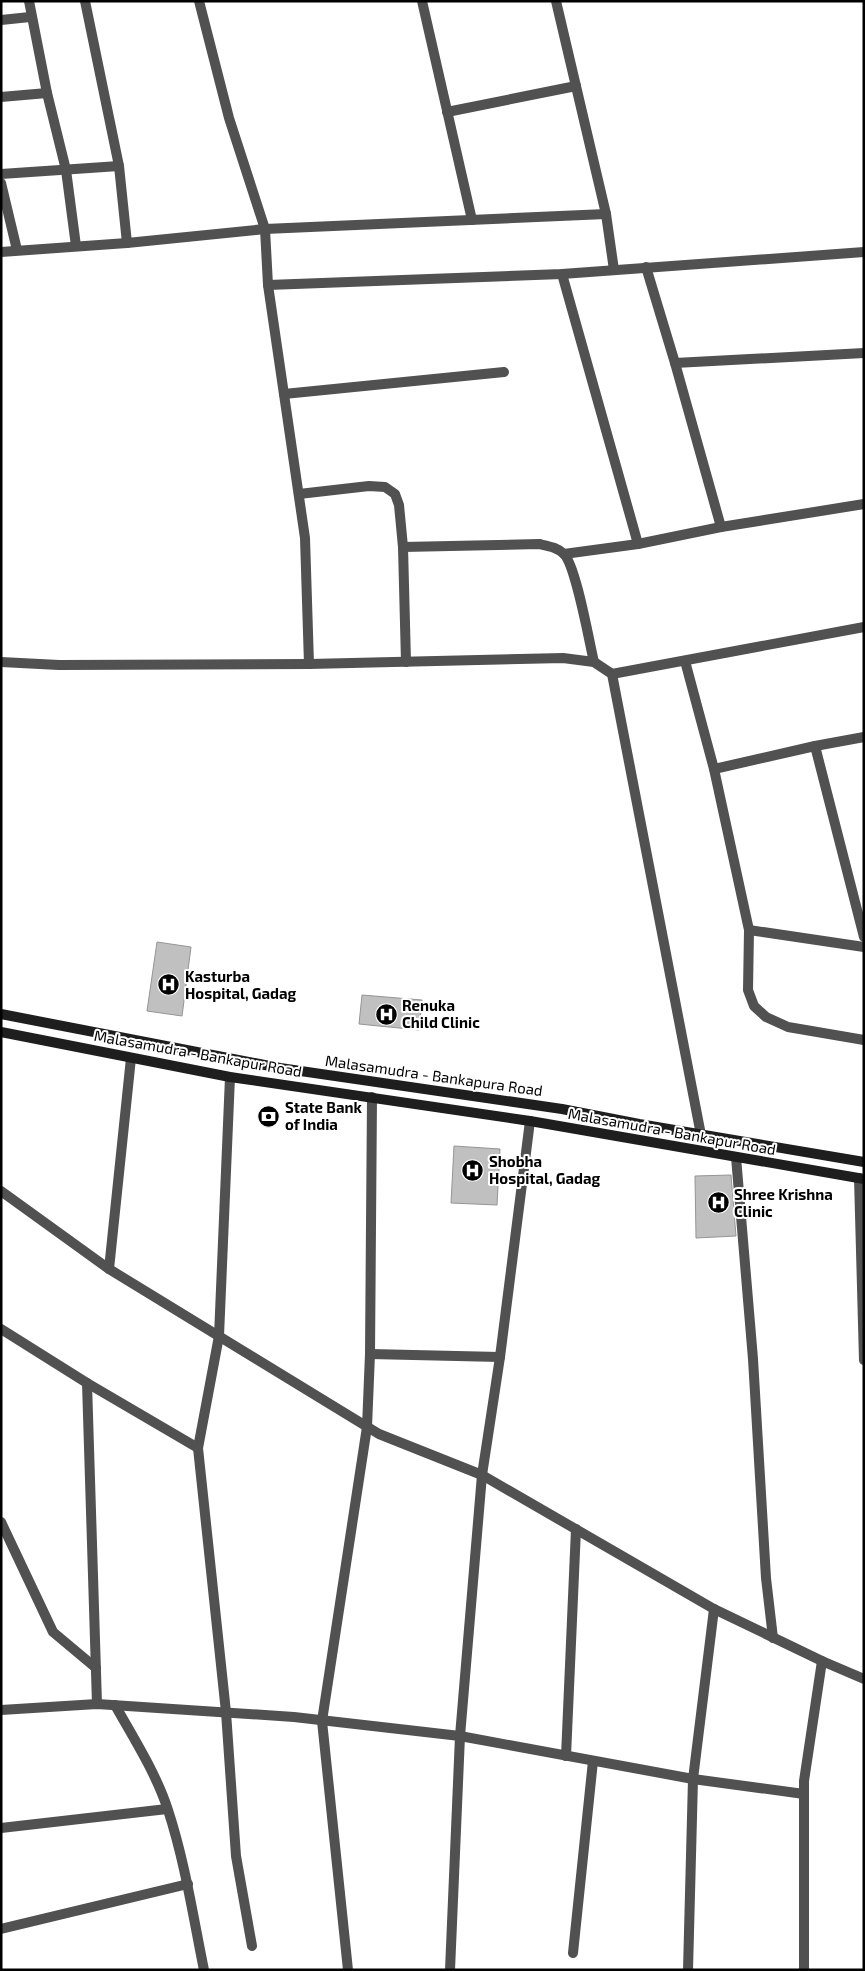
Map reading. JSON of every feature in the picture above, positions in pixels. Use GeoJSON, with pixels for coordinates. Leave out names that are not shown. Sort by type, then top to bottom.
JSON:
{"type":"FeatureCollection","features":[{"type":"Feature","properties":{"kind":"main road","name":"Malasamudra - Bankapura Road"},"geometry":{"type":"LineString","coordinates":[[1,1014],[280,1068],[562,1109],[701,1135],[864,1162]]}},
{"type":"Feature","properties":{"kind":"main road","name":"Malasamudra - Bankapur Road"},"geometry":{"type":"LineString","coordinates":[[1,1032],[230,1077],[530,1121],[736,1158],[861,1178]]}},
{"type":"Feature","properties":{"kind":"street"},"geometry":{"type":"LineString","coordinates":[[29,1],[30,17],[66,170],[76,246]]}},
{"type":"Feature","properties":{"kind":"street"},"geometry":{"type":"LineString","coordinates":[[85,1],[119,166],[127,242]]}},
{"type":"Feature","properties":{"kind":"street"},"geometry":{"type":"LineString","coordinates":[[199,1],[229,118],[265,229],[268,285],[305,538],[309,664]]}},
{"type":"Feature","properties":{"kind":"street"},"geometry":{"type":"LineString","coordinates":[[422,1],[472,220]]}},
{"type":"Feature","properties":{"kind":"street"},"geometry":{"type":"LineString","coordinates":[[556,1],[606,214],[614,270]]}},
{"type":"Feature","properties":{"kind":"street"},"geometry":{"type":"LineString","coordinates":[[1,20],[30,17]]}},
{"type":"Feature","properties":{"kind":"street"},"geometry":{"type":"LineString","coordinates":[[447,112],[576,86]]}},
{"type":"Feature","properties":{"kind":"street"},"geometry":{"type":"LineString","coordinates":[[1,97],[47,93]]}},
{"type":"Feature","properties":{"kind":"street"},"geometry":{"type":"LineString","coordinates":[[1,174],[119,166]]}},
{"type":"Feature","properties":{"kind":"street"},"geometry":{"type":"LineString","coordinates":[[1,183],[17,250]]}},
{"type":"Feature","properties":{"kind":"street"},"geometry":{"type":"LineString","coordinates":[[1,252],[265,229],[606,214]]}},
{"type":"Feature","properties":{"kind":"street"},"geometry":{"type":"LineString","coordinates":[[268,285],[562,274],[864,252]]}},
{"type":"Feature","properties":{"kind":"street"},"geometry":{"type":"LineString","coordinates":[[646,267],[721,528]]}},
{"type":"Feature","properties":{"kind":"street"},"geometry":{"type":"LineString","coordinates":[[562,274],[638,544]]}},
{"type":"Feature","properties":{"kind":"street"},"geometry":{"type":"LineString","coordinates":[[675,364],[864,353]]}},
{"type":"Feature","properties":{"kind":"street"},"geometry":{"type":"LineString","coordinates":[[284,394],[504,372]]}},
{"type":"Feature","properties":{"kind":"street"},"geometry":{"type":"LineString","coordinates":[[299,494],[369,486],[384,486],[395,494],[399,505],[403,547],[406,662]]}},
{"type":"Feature","properties":{"kind":"street"},"geometry":{"type":"LineString","coordinates":[[564,554],[638,544],[864,504]]}},
{"type":"Feature","properties":{"kind":"street"},"geometry":{"type":"LineString","coordinates":[[403,547],[539,544],[553,547],[564,554],[573,572],[594,662]]}},
{"type":"Feature","properties":{"kind":"street"},"geometry":{"type":"LineString","coordinates":[[1,662],[58,665],[309,664],[563,658],[594,662],[612,674],[864,628]]}},
{"type":"Feature","properties":{"kind":"street"},"geometry":{"type":"LineString","coordinates":[[685,661],[714,769],[749,930],[748,990],[754,1006],[766,1018],[788,1027],[864,1040]]}},
{"type":"Feature","properties":{"kind":"street"},"geometry":{"type":"LineString","coordinates":[[612,674],[701,1135]]}},
{"type":"Feature","properties":{"kind":"street"},"geometry":{"type":"LineString","coordinates":[[714,769],[864,737]]}},
{"type":"Feature","properties":{"kind":"street"},"geometry":{"type":"LineString","coordinates":[[815,746],[864,937]]}},
{"type":"Feature","properties":{"kind":"street"},"geometry":{"type":"LineString","coordinates":[[749,930],[864,947]]}},
{"type":"Feature","properties":{"kind":"street"},"geometry":{"type":"LineString","coordinates":[[109,1269],[131,1058]]}},
{"type":"Feature","properties":{"kind":"street"},"geometry":{"type":"LineString","coordinates":[[230,1077],[219,1336],[198,1448],[226,1712],[236,1856],[252,1946]]}},
{"type":"Feature","properties":{"kind":"street"},"geometry":{"type":"LineString","coordinates":[[348,1970],[322,1721],[367,1427],[370,1354],[372,1097]]}},
{"type":"Feature","properties":{"kind":"street"},"geometry":{"type":"LineString","coordinates":[[450,1970],[460,1736],[482,1475],[500,1357],[530,1121]]}},
{"type":"Feature","properties":{"kind":"street"},"geometry":{"type":"LineString","coordinates":[[736,1158],[753,1359],[766,1578],[773,1638]]}},
{"type":"Feature","properties":{"kind":"street"},"geometry":{"type":"LineString","coordinates":[[861,1178],[864,1360]]}},
{"type":"Feature","properties":{"kind":"street"},"geometry":{"type":"LineString","coordinates":[[1,1191],[109,1269],[379,1434],[482,1475],[714,1609],[822,1662],[864,1679]]}},
{"type":"Feature","properties":{"kind":"street"},"geometry":{"type":"LineString","coordinates":[[1,1329],[87,1383],[198,1448]]}},
{"type":"Feature","properties":{"kind":"street"},"geometry":{"type":"LineString","coordinates":[[370,1354],[500,1357]]}},
{"type":"Feature","properties":{"kind":"street"},"geometry":{"type":"LineString","coordinates":[[87,1383],[97,1704]]}},
{"type":"Feature","properties":{"kind":"street"},"geometry":{"type":"LineString","coordinates":[[1,1522],[53,1632],[96,1668]]}},
{"type":"Feature","properties":{"kind":"street"},"geometry":{"type":"LineString","coordinates":[[566,1756],[576,1529]]}},
{"type":"Feature","properties":{"kind":"street"},"geometry":{"type":"LineString","coordinates":[[688,1970],[693,1779],[714,1609]]}},
{"type":"Feature","properties":{"kind":"street"},"geometry":{"type":"LineString","coordinates":[[804,1970],[804,1781],[822,1662]]}},
{"type":"Feature","properties":{"kind":"street"},"geometry":{"type":"LineString","coordinates":[[1,1710],[97,1704],[226,1712],[322,1721],[460,1736],[693,1779],[804,1794]]}},
{"type":"Feature","properties":{"kind":"street"},"geometry":{"type":"LineString","coordinates":[[114,1705],[143,1754],[167,1809],[188,1884],[202,1970]]}},
{"type":"Feature","properties":{"kind":"street"},"geometry":{"type":"LineString","coordinates":[[573,1953],[593,1761]]}},
{"type":"Feature","properties":{"kind":"street"},"geometry":{"type":"LineString","coordinates":[[1,1828],[167,1809]]}},
{"type":"Feature","properties":{"kind":"street"},"geometry":{"type":"LineString","coordinates":[[1,1929],[188,1884]]}},
{"type":"Feature","properties":{"kind":"building"},"geometry":{"type":"Polygon","coordinates":[[[157,942],[191,947],[182,1016],[147,1011],[157,942]]]}},
{"type":"Feature","properties":{"kind":"building"},"geometry":{"type":"Polygon","coordinates":[[[362,995],[422,1000],[419,1030],[359,1024],[362,995]]]}},
{"type":"Feature","properties":{"kind":"building"},"geometry":{"type":"Polygon","coordinates":[[[454,1146],[500,1149],[497,1205],[451,1203],[454,1146]]]}},
{"type":"Feature","properties":{"kind":"building"},"geometry":{"type":"Polygon","coordinates":[[[731,1175],[736,1236],[696,1238],[695,1176],[731,1175]]]}},
{"type":"Feature","properties":{"kind":"place","name":"Kasturba Hospital, Gadag"},"geometry":{"type":"Point","coordinates":[169,985]}},
{"type":"Feature","properties":{"kind":"place","name":"Renuka Child Clinic"},"geometry":{"type":"Point","coordinates":[386,1014]}},
{"type":"Feature","properties":{"kind":"place","name":"State Bank of India"},"geometry":{"type":"Point","coordinates":[269,1116]}},
{"type":"Feature","properties":{"kind":"place","name":"Shobha Hospital, Gadag"},"geometry":{"type":"Point","coordinates":[473,1170]}},
{"type":"Feature","properties":{"kind":"place","name":"Shree Krishna Clinic"},"geometry":{"type":"Point","coordinates":[718,1203]}}]}
